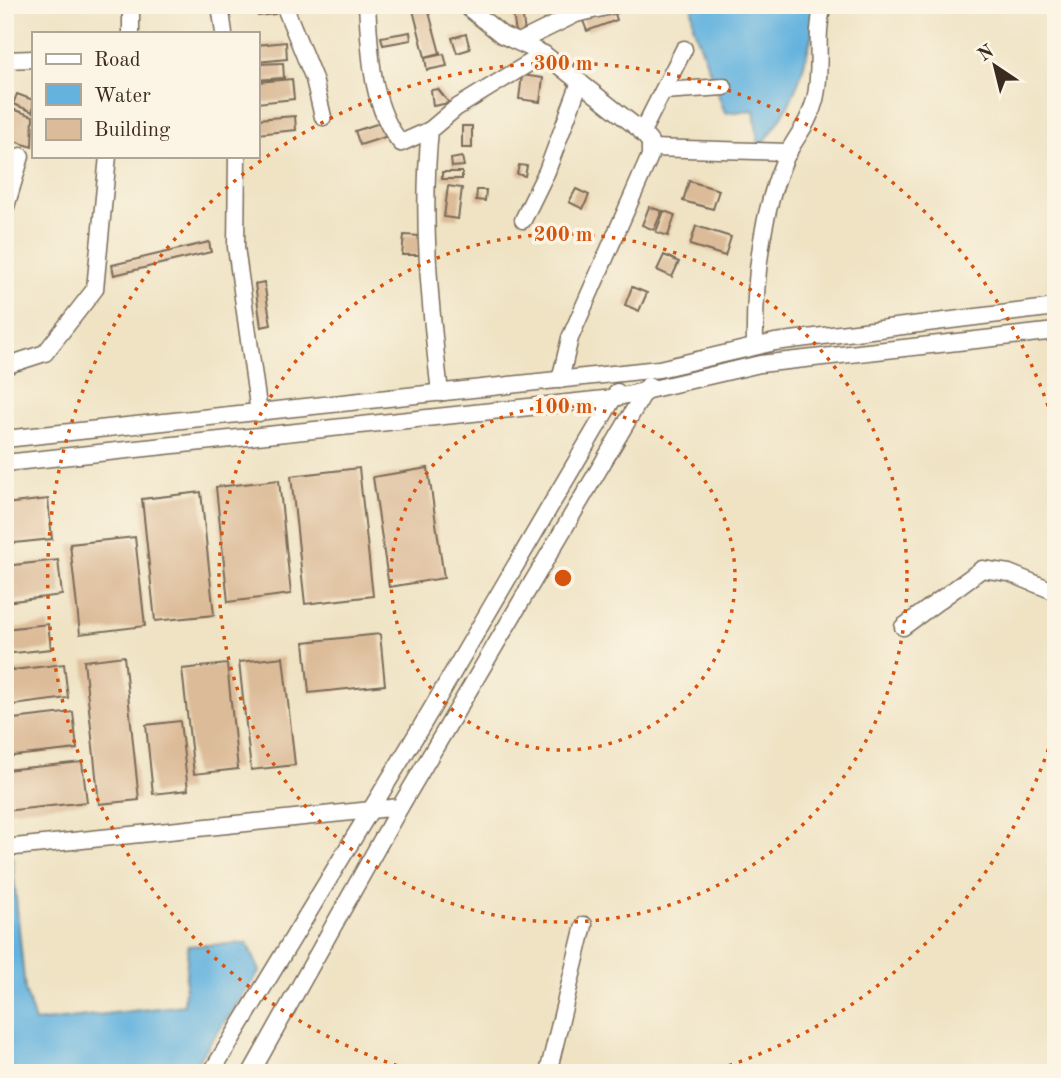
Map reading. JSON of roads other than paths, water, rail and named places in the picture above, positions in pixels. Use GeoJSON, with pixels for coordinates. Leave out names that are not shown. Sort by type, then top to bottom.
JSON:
{"type":"FeatureCollection","features":[{"type":"Feature","properties":{"kind":"street"},"geometry":{"type":"LineString","coordinates":[[131,5],[131,32]]}},
{"type":"Feature","properties":{"kind":"street"},"geometry":{"type":"LineString","coordinates":[[220,5],[223,32]]}},
{"type":"Feature","properties":{"kind":"street"},"geometry":{"type":"LineString","coordinates":[[284,5],[314,79],[323,117]]}},
{"type":"Feature","properties":{"kind":"street"},"geometry":{"type":"LineString","coordinates":[[367,5],[370,61],[381,103],[396,138],[401,143],[430,130],[456,108],[544,54]]}},
{"type":"Feature","properties":{"kind":"street"},"geometry":{"type":"LineString","coordinates":[[465,5],[497,32],[544,54],[642,132],[651,148]]}},
{"type":"Feature","properties":{"kind":"street"},"geometry":{"type":"LineString","coordinates":[[519,42],[576,14],[615,5]]}},
{"type":"Feature","properties":{"kind":"street"},"geometry":{"type":"LineString","coordinates":[[755,346],[761,247],[774,190],[789,152],[803,133],[815,98],[821,66],[816,34],[823,5]]}},
{"type":"Feature","properties":{"kind":"street"},"geometry":{"type":"LineString","coordinates":[[642,132],[684,49]]}},
{"type":"Feature","properties":{"kind":"street"},"geometry":{"type":"LineString","coordinates":[[5,60],[32,59]]}},
{"type":"Feature","properties":{"kind":"street"},"geometry":{"type":"LineString","coordinates":[[523,220],[547,171],[580,82]]}},
{"type":"Feature","properties":{"kind":"street"},"geometry":{"type":"LineString","coordinates":[[663,91],[724,87]]}},
{"type":"Feature","properties":{"kind":"street"},"geometry":{"type":"LineString","coordinates":[[430,130],[427,162],[427,274],[440,393]]}},
{"type":"Feature","properties":{"kind":"street"},"geometry":{"type":"LineString","coordinates":[[651,148],[713,147],[754,153],[789,152]]}},
{"type":"Feature","properties":{"kind":"street"},"geometry":{"type":"LineString","coordinates":[[561,380],[570,338],[617,236],[651,148]]}},
{"type":"Feature","properties":{"kind":"street"},"geometry":{"type":"LineString","coordinates":[[5,210],[20,156]]}},
{"type":"Feature","properties":{"kind":"street"},"geometry":{"type":"LineString","coordinates":[[5,366],[30,360],[54,345],[95,289],[108,158]]}},
{"type":"Feature","properties":{"kind":"street"},"geometry":{"type":"LineString","coordinates":[[237,158],[236,247],[258,413]]}},
{"type":"Feature","properties":{"kind":"street"},"geometry":{"type":"LineString","coordinates":[[5,439],[628,373],[659,369],[755,346],[1056,307]]}},
{"type":"Feature","properties":{"kind":"street"},"geometry":{"type":"LineString","coordinates":[[5,463],[614,398],[760,364],[1056,331]]}},
{"type":"Feature","properties":{"kind":"street"},"geometry":{"type":"LineString","coordinates":[[251,1073],[400,807],[659,369]]}},
{"type":"Feature","properties":{"kind":"street"},"geometry":{"type":"LineString","coordinates":[[211,1073],[628,373]]}},
{"type":"Feature","properties":{"kind":"street"},"geometry":{"type":"LineString","coordinates":[[903,627],[982,569],[1009,573],[1056,592]]}},
{"type":"Feature","properties":{"kind":"street"},"geometry":{"type":"LineString","coordinates":[[5,848],[400,807]]}},
{"type":"Feature","properties":{"kind":"street"},"geometry":{"type":"LineString","coordinates":[[548,1073],[584,925]]}},
{"type":"Feature","properties":{"kind":"water"},"geometry":{"type":"Polygon","coordinates":[[[692,5],[819,5],[792,98],[759,148],[754,110],[725,113],[693,25],[692,5]]]}},
{"type":"Feature","properties":{"kind":"water"},"geometry":{"type":"Polygon","coordinates":[[[12,857],[25,990],[35,1022],[184,1005],[188,946],[247,943],[260,971],[189,1073],[5,1073],[5,858],[12,857]]]}}]}
